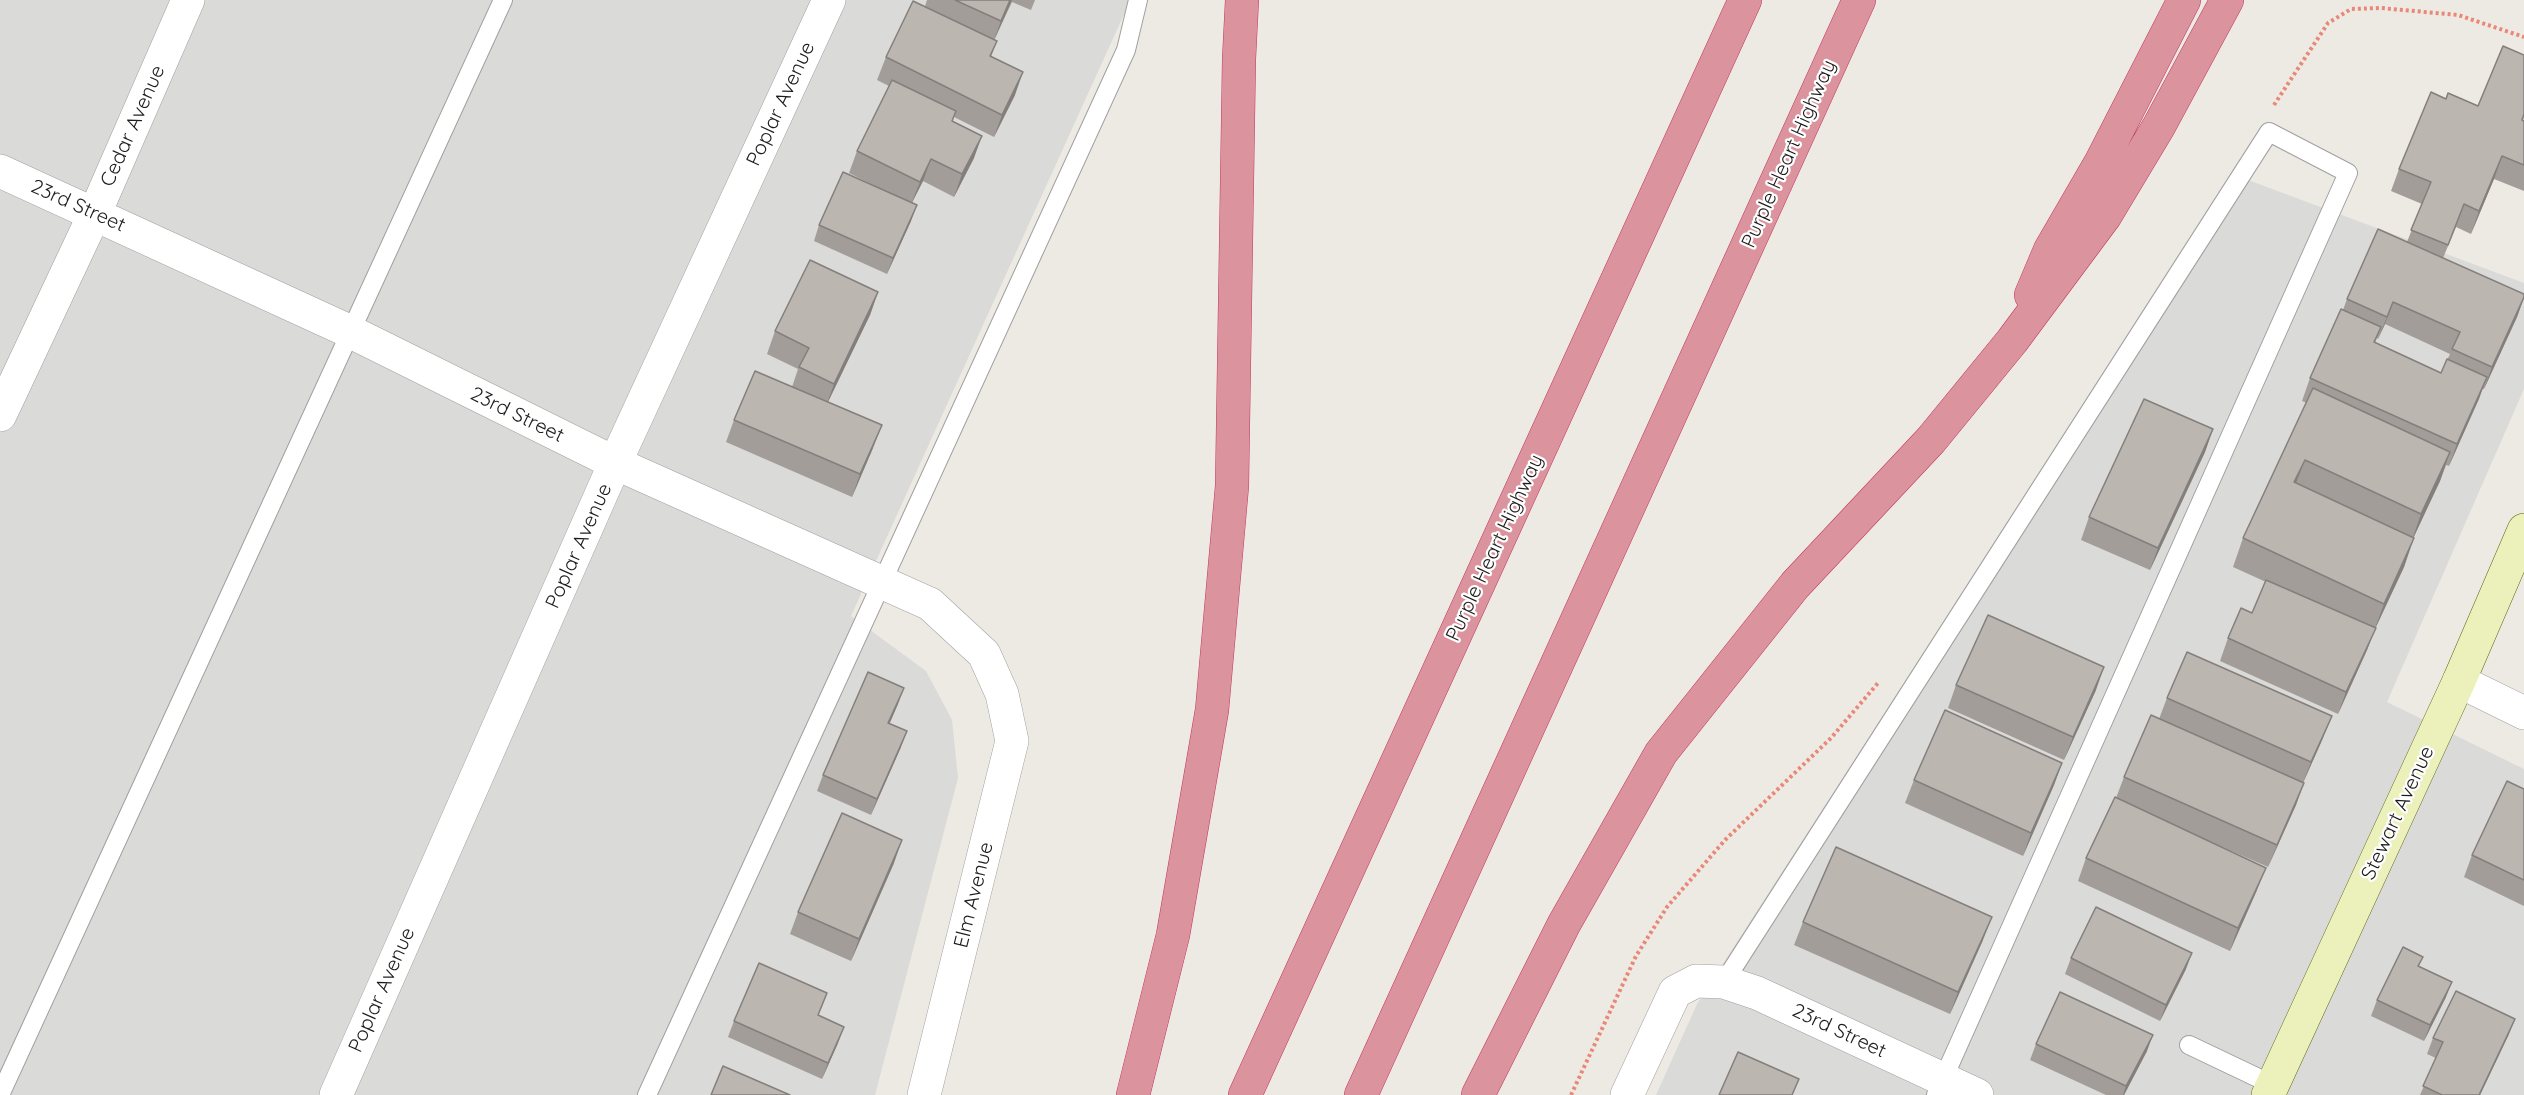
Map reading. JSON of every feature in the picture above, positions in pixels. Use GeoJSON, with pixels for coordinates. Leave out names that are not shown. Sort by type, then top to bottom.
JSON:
{"type":"FeatureCollection","features":[{"type":"Feature","properties":{"kind":"highway"},"geometry":{"type":"LineString","coordinates":[[1133,1095],[1173,935],[1212,710],[1232,486],[1242,0]]}},
{"type":"Feature","properties":{"kind":"highway","name":"Purple Heart Highway"},"geometry":{"type":"LineString","coordinates":[[1245,1095],[1745,0]]}},
{"type":"Feature","properties":{"kind":"highway","name":"Purple Heart Highway"},"geometry":{"type":"LineString","coordinates":[[1361,1095],[1859,0]]}},
{"type":"Feature","properties":{"kind":"highway"},"geometry":{"type":"LineString","coordinates":[[2012,341],[2050,250],[2102,162],[2184,0]]}},
{"type":"Feature","properties":{"kind":"highway"},"geometry":{"type":"LineString","coordinates":[[1478,1095],[1564,924],[1661,753],[1795,585],[1931,440],[2012,341],[2105,216],[2159,126],[2227,0]]}},
{"type":"Feature","properties":{"kind":"main road","name":"Stewart Avenue"},"geometry":{"type":"LineString","coordinates":[[2271,1090],[2459,681],[2524,530]]}},
{"type":"Feature","properties":{"kind":"street","name":"Cedar Avenue"},"geometry":{"type":"LineString","coordinates":[[0,415],[95,213],[188,0]]}},
{"type":"Feature","properties":{"kind":"street","name":"Poplar Avenue"},"geometry":{"type":"LineString","coordinates":[[336,1095],[615,463],[829,0]]}},
{"type":"Feature","properties":{"kind":"street","name":"23rd Street"},"geometry":{"type":"LineString","coordinates":[[0,171],[351,332],[615,463],[930,604],[984,654],[1002,694]]}},
{"type":"Feature","properties":{"kind":"street"},"geometry":{"type":"LineString","coordinates":[[2459,681],[2524,713]]}},
{"type":"Feature","properties":{"kind":"street","name":"Elm Avenue"},"geometry":{"type":"LineString","coordinates":[[924,1095],[1012,741],[1002,694]]}},
{"type":"Feature","properties":{"kind":"street","name":"23rd Street"},"geometry":{"type":"LineString","coordinates":[[1710,982],[1757,993],[1940,1087],[1977,1095]]}},
{"type":"Feature","properties":{"kind":"street"},"geometry":{"type":"LineString","coordinates":[[1628,1095],[1675,992],[1710,982]]}},
{"type":"Feature","properties":{"kind":"lane"},"geometry":{"type":"LineString","coordinates":[[0,1095],[503,0]]}},
{"type":"Feature","properties":{"kind":"lane"},"geometry":{"type":"LineString","coordinates":[[647,1095],[1126,50],[1138,0]]}},
{"type":"Feature","properties":{"kind":"lane"},"geometry":{"type":"LineString","coordinates":[[1710,982],[2269,132],[2348,173],[1940,1087]]}},
{"type":"Feature","properties":{"kind":"lane"},"geometry":{"type":"LineString","coordinates":[[2189,1045],[2271,1090]]}},
{"type":"Feature","properties":{"kind":"shaded area"},"geometry":{"type":"Polygon","coordinates":[[[0,0],[1128,0],[1126,10],[851,616],[926,671],[952,720],[958,778],[875,1095],[0,1095],[0,0]]]}},
{"type":"Feature","properties":{"kind":"shaded area"},"geometry":{"type":"Polygon","coordinates":[[[2232,174],[2524,283],[2524,389],[2387,702],[2524,769],[2524,1095],[1656,1095],[1697,1004],[2232,174]]]}},
{"type":"Feature","properties":{"kind":"building"},"geometry":{"type":"Polygon","coordinates":[[[955,0],[1010,0],[1001,21],[955,0]]]}},
{"type":"Feature","properties":{"kind":"building"},"geometry":{"type":"Polygon","coordinates":[[[913,1],[997,41],[990,56],[1023,72],[1002,115],[886,57],[913,1]]]}},
{"type":"Feature","properties":{"kind":"building"},"geometry":{"type":"Polygon","coordinates":[[[2503,46],[2524,55],[2524,114],[2522,120],[2524,121],[2524,165],[2502,156],[2479,211],[2464,204],[2448,245],[2411,230],[2431,182],[2399,169],[2431,92],[2446,99],[2448,93],[2478,106],[2503,46]]]}},
{"type":"Feature","properties":{"kind":"building"},"geometry":{"type":"Polygon","coordinates":[[[892,80],[956,111],[952,121],[982,136],[962,174],[931,159],[920,182],[857,151],[892,80]]]}},
{"type":"Feature","properties":{"kind":"building"},"geometry":{"type":"Polygon","coordinates":[[[843,172],[917,205],[893,258],[819,225],[843,172]]]}},
{"type":"Feature","properties":{"kind":"building"},"geometry":{"type":"Polygon","coordinates":[[[2378,229],[2524,294],[2492,367],[2452,349],[2460,332],[2393,302],[2387,317],[2347,299],[2378,229]]]}},
{"type":"Feature","properties":{"kind":"building"},"geometry":{"type":"Polygon","coordinates":[[[810,260],[878,292],[834,384],[799,367],[809,348],[775,331],[810,260]]]}},
{"type":"Feature","properties":{"kind":"building"},"geometry":{"type":"Polygon","coordinates":[[[2341,309],[2381,327],[2374,342],[2441,373],[2447,359],[2487,377],[2457,444],[2310,378],[2341,309]]]}},
{"type":"Feature","properties":{"kind":"building"},"geometry":{"type":"Polygon","coordinates":[[[755,371],[882,425],[860,474],[734,420],[755,371]]]}},
{"type":"Feature","properties":{"kind":"building"},"geometry":{"type":"Polygon","coordinates":[[[2313,388],[2450,452],[2421,514],[2305,460],[2294,482],[2414,538],[2384,604],[2243,538],[2313,388]]]}},
{"type":"Feature","properties":{"kind":"building"},"geometry":{"type":"Polygon","coordinates":[[[2144,399],[2213,429],[2158,548],[2089,517],[2144,399]]]}},
{"type":"Feature","properties":{"kind":"building"},"geometry":{"type":"Polygon","coordinates":[[[2266,580],[2376,628],[2346,692],[2228,638],[2241,608],[2252,613],[2266,580]]]}},
{"type":"Feature","properties":{"kind":"building"},"geometry":{"type":"Polygon","coordinates":[[[1988,615],[2104,667],[2073,737],[1956,685],[1988,615]]]}},
{"type":"Feature","properties":{"kind":"building"},"geometry":{"type":"Polygon","coordinates":[[[2187,652],[2332,716],[2311,762],[2167,698],[2187,652]]]}},
{"type":"Feature","properties":{"kind":"building"},"geometry":{"type":"Polygon","coordinates":[[[868,672],[904,688],[888,723],[907,731],[877,799],[823,775],[868,672]]]}},
{"type":"Feature","properties":{"kind":"building"},"geometry":{"type":"Polygon","coordinates":[[[1945,710],[2062,763],[2031,833],[1914,780],[1945,710]]]}},
{"type":"Feature","properties":{"kind":"building"},"geometry":{"type":"Polygon","coordinates":[[[2151,715],[2304,783],[2277,845],[2124,777],[2151,715]]]}},
{"type":"Feature","properties":{"kind":"building"},"geometry":{"type":"Polygon","coordinates":[[[2507,781],[2524,789],[2524,880],[2472,855],[2507,781]]]}},
{"type":"Feature","properties":{"kind":"building"},"geometry":{"type":"Polygon","coordinates":[[[2115,797],[2266,868],[2238,928],[2086,858],[2115,797]]]}},
{"type":"Feature","properties":{"kind":"building"},"geometry":{"type":"Polygon","coordinates":[[[842,813],[902,840],[859,939],[798,912],[842,813]]]}},
{"type":"Feature","properties":{"kind":"building"},"geometry":{"type":"Polygon","coordinates":[[[1836,847],[1992,917],[1958,992],[1803,922],[1836,847]]]}},
{"type":"Feature","properties":{"kind":"building"},"geometry":{"type":"Polygon","coordinates":[[[2096,907],[2192,953],[2166,1005],[2071,958],[2096,907]]]}},
{"type":"Feature","properties":{"kind":"building"},"geometry":{"type":"Polygon","coordinates":[[[2403,947],[2423,957],[2418,966],[2452,982],[2430,1025],[2377,1000],[2403,947]]]}},
{"type":"Feature","properties":{"kind":"building"},"geometry":{"type":"Polygon","coordinates":[[[759,963],[827,993],[818,1015],[844,1027],[828,1063],[734,1021],[759,963]]]}},
{"type":"Feature","properties":{"kind":"building"},"geometry":{"type":"Polygon","coordinates":[[[2456,991],[2515,1019],[2479,1095],[2442,1095],[2423,1086],[2443,1042],[2433,1038],[2456,991]]]}},
{"type":"Feature","properties":{"kind":"building"},"geometry":{"type":"Polygon","coordinates":[[[2060,992],[2153,1035],[2126,1086],[2036,1044],[2060,992]]]}},
{"type":"Feature","properties":{"kind":"building"},"geometry":{"type":"Polygon","coordinates":[[[1738,1052],[1799,1079],[1792,1095],[1719,1095],[1738,1052]]]}},
{"type":"Feature","properties":{"kind":"building"},"geometry":{"type":"Polygon","coordinates":[[[723,1066],[790,1095],[711,1095],[723,1066]]]}}]}
